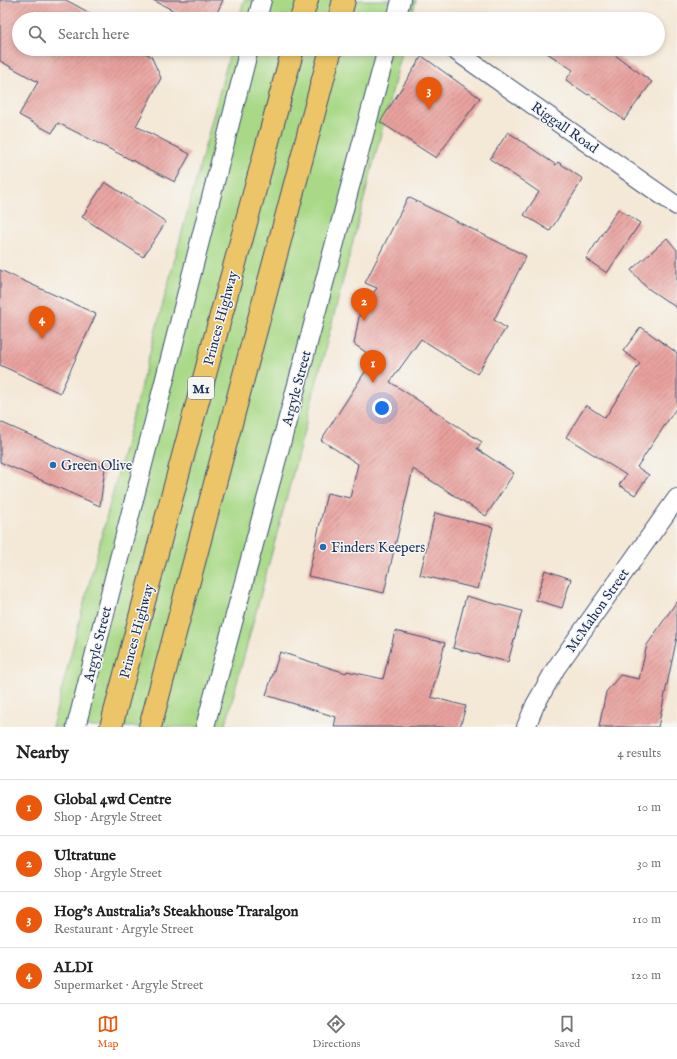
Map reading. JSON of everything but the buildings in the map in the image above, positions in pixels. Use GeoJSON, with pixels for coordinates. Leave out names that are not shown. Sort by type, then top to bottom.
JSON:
{"type":"FeatureCollection","features":[{"type":"Feature","properties":{"kind":"highway"},"geometry":{"type":"LineString","coordinates":[[303,12],[307,0]]}},
{"type":"Feature","properties":{"kind":"highway"},"geometry":{"type":"LineString","coordinates":[[341,12],[344,0]]}},
{"type":"Feature","properties":{"kind":"highway","name":"Princes Highway"},"geometry":{"type":"LineString","coordinates":[[111,727],[291,56]]}},
{"type":"Feature","properties":{"kind":"highway"},"geometry":{"type":"LineString","coordinates":[[150,727],[329,56]]}},
{"type":"Feature","properties":{"kind":"street"},"geometry":{"type":"LineString","coordinates":[[259,12],[262,0]]}},
{"type":"Feature","properties":{"kind":"street","name":"Argyle Street"},"geometry":{"type":"LineString","coordinates":[[76,727],[247,56]]}},
{"type":"Feature","properties":{"kind":"street","name":"Argyle Street"},"geometry":{"type":"LineString","coordinates":[[205,727],[386,56]]}},
{"type":"Feature","properties":{"kind":"street","name":"Riggall Road"},"geometry":{"type":"LineString","coordinates":[[463,56],[677,206]]}},
{"type":"Feature","properties":{"kind":"street","name":"McMahon Street"},"geometry":{"type":"LineString","coordinates":[[526,727],[535,705],[556,668],[677,498]]}},
{"type":"Feature","properties":{"kind":"green space"},"geometry":{"type":"Polygon","coordinates":[[[244,0],[416,0],[413,12],[241,12],[244,0]]]}},
{"type":"Feature","properties":{"kind":"green space"},"geometry":{"type":"Polygon","coordinates":[[[229,56],[401,56],[286,500],[225,727],[52,727],[128,434],[229,56]]]}},
{"type":"Feature","properties":{"kind":"place","name":"Hog's Australia's Steakhouse Traralgon"},"geometry":{"type":"Point","coordinates":[429,110]}},
{"type":"Feature","properties":{"kind":"place","name":"Ultratune"},"geometry":{"type":"Point","coordinates":[364,321]}},
{"type":"Feature","properties":{"kind":"place","name":"ALDI"},"geometry":{"type":"Point","coordinates":[42,339]}},
{"type":"Feature","properties":{"kind":"place","name":"Global 4wd Centre"},"geometry":{"type":"Point","coordinates":[373,383]}},
{"type":"Feature","properties":{"kind":"place","name":"Green Olive"},"geometry":{"type":"Point","coordinates":[53,465]}},
{"type":"Feature","properties":{"kind":"place","name":"Finders Keepers"},"geometry":{"type":"Point","coordinates":[323,547]}}]}
